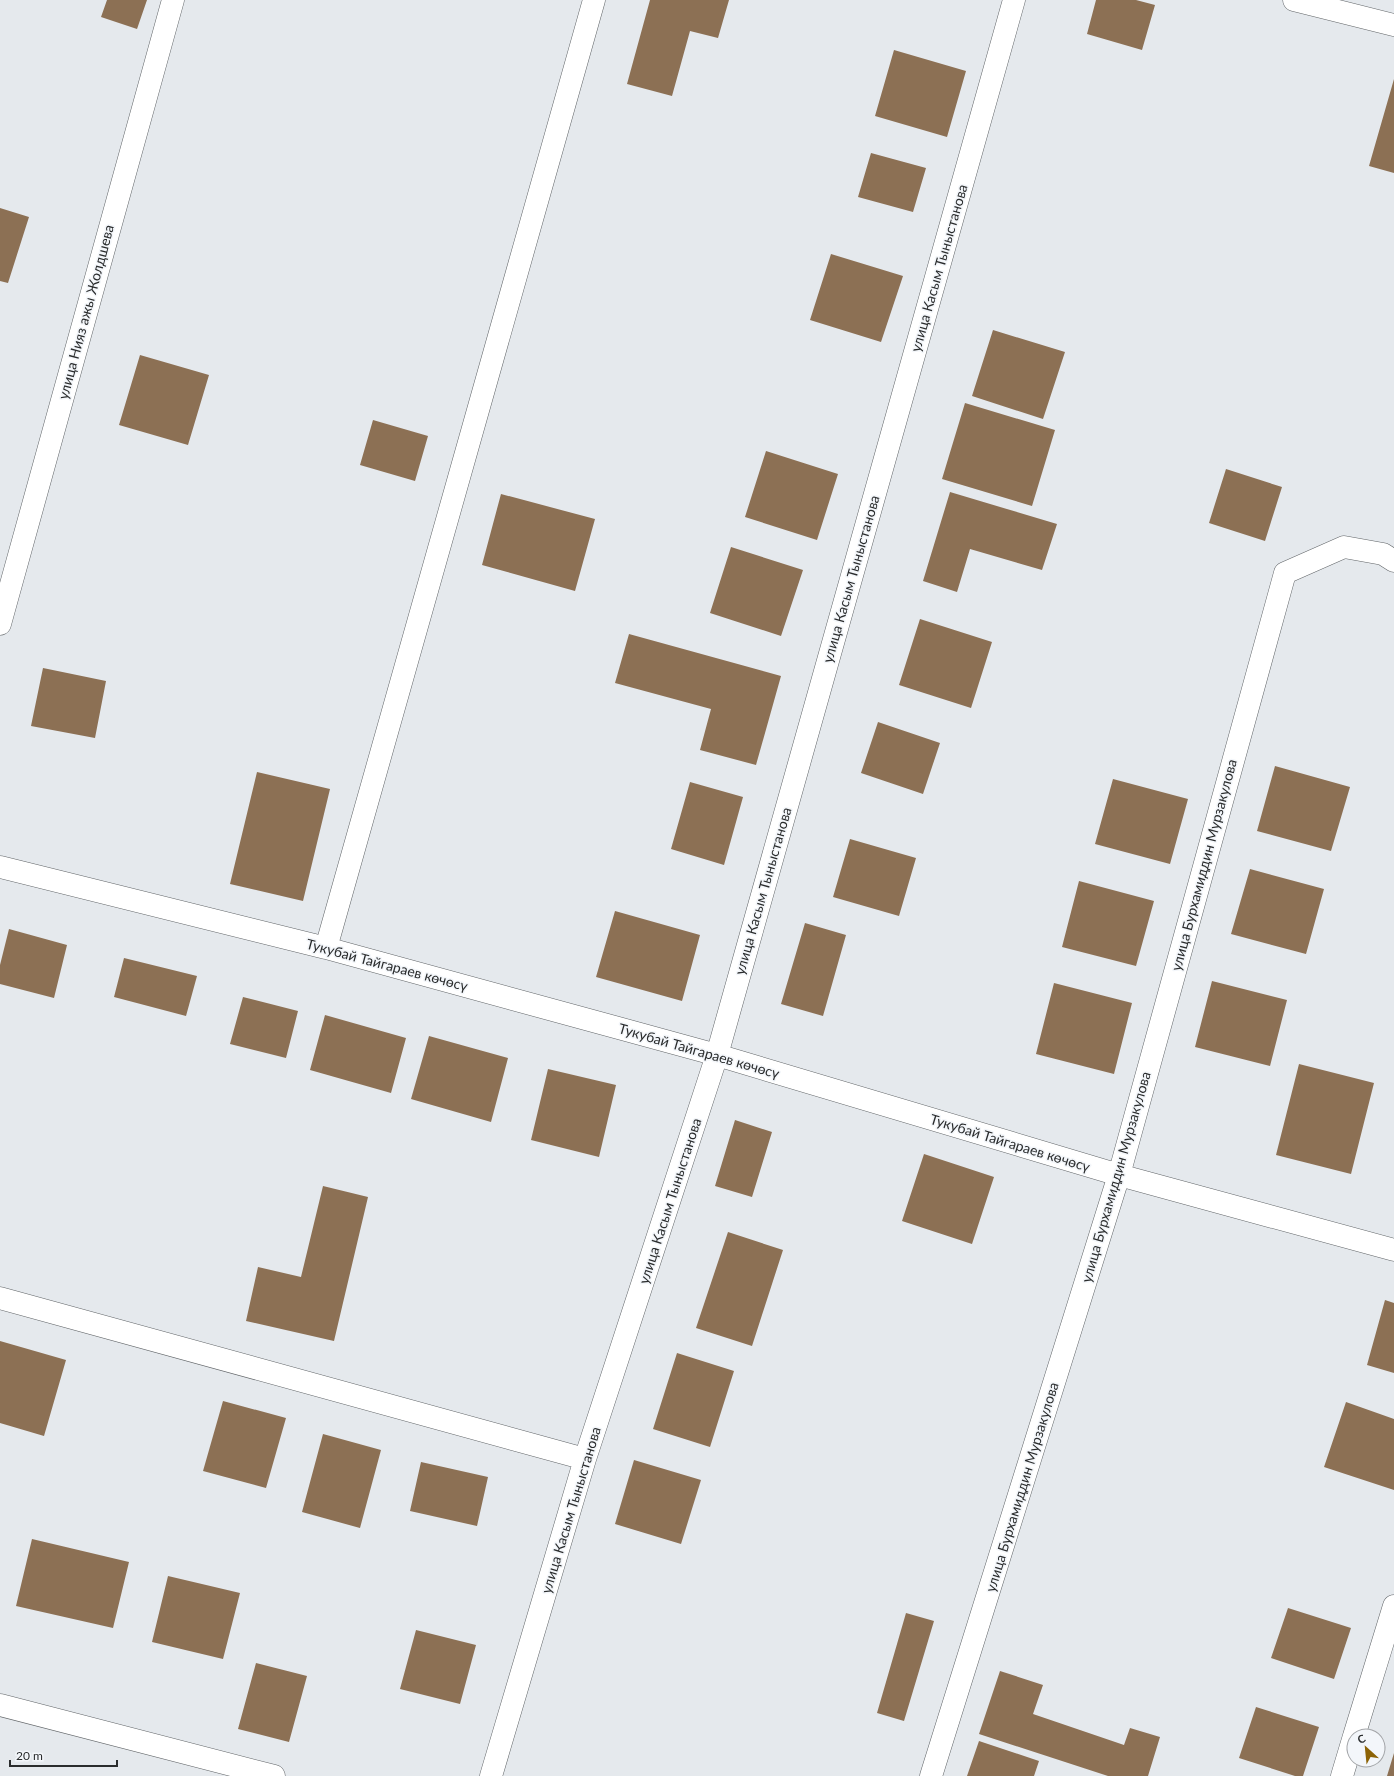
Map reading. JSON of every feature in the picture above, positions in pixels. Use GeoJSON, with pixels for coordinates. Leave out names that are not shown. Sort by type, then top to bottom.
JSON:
{"type":"FeatureCollection","features":[{"type":"Feature","properties":{"kind":"main road","name":"улица Нияз ажы Жолдшева"},"geometry":{"type":"LineString","coordinates":[[0,624],[173,0]]}},
{"type":"Feature","properties":{"kind":"main road"},"geometry":{"type":"LineString","coordinates":[[326,948],[594,0]]}},
{"type":"Feature","properties":{"kind":"main road","name":"улица Касым Тыныстанова"},"geometry":{"type":"LineString","coordinates":[[490,1776],[585,1459],[718,1055],[1014,0]]}},
{"type":"Feature","properties":{"kind":"main road"},"geometry":{"type":"LineString","coordinates":[[1294,0],[1394,25]]}},
{"type":"Feature","properties":{"kind":"main road","name":"улица Бурхамиддин Мурзакулова"},"geometry":{"type":"LineString","coordinates":[[931,1776],[1119,1176],[1285,572],[1344,547],[1383,554],[1394,561]]}},
{"type":"Feature","properties":{"kind":"main road","name":"Тукубай Тайгараев көчөсү"},"geometry":{"type":"LineString","coordinates":[[0,867],[326,948],[718,1055],[1119,1176],[1394,1250]]}},
{"type":"Feature","properties":{"kind":"main road"},"geometry":{"type":"LineString","coordinates":[[0,1298],[585,1459]]}},
{"type":"Feature","properties":{"kind":"main road"},"geometry":{"type":"LineString","coordinates":[[1356,1728],[1394,1606]]}},
{"type":"Feature","properties":{"kind":"main road"},"geometry":{"type":"LineString","coordinates":[[0,1705],[274,1776]]}},
{"type":"Feature","properties":{"kind":"main road"},"geometry":{"type":"LineString","coordinates":[[1342,1776],[1346,1763]]}},
{"type":"Feature","properties":{"kind":"building"},"geometry":{"type":"Polygon","coordinates":[[[107,0],[147,0],[137,29],[101,17],[107,0]]]}},
{"type":"Feature","properties":{"kind":"building"},"geometry":{"type":"Polygon","coordinates":[[[650,0],[729,0],[718,38],[690,31],[672,96],[627,84],[650,0]]]}},
{"type":"Feature","properties":{"kind":"building"},"geometry":{"type":"Polygon","coordinates":[[[1096,0],[1136,0],[1155,5],[1142,50],[1087,34],[1096,0]]]}},
{"type":"Feature","properties":{"kind":"building"},"geometry":{"type":"Polygon","coordinates":[[[894,50],[966,71],[947,137],[875,116],[894,50]]]}},
{"type":"Feature","properties":{"kind":"building"},"geometry":{"type":"Polygon","coordinates":[[[1394,79],[1394,173],[1369,166],[1394,79]]]}},
{"type":"Feature","properties":{"kind":"building"},"geometry":{"type":"Polygon","coordinates":[[[871,153],[926,168],[913,212],[858,197],[871,153]]]}},
{"type":"Feature","properties":{"kind":"building"},"geometry":{"type":"Polygon","coordinates":[[[0,208],[29,217],[8,283],[0,281],[0,208]]]}},
{"type":"Feature","properties":{"kind":"building"},"geometry":{"type":"Polygon","coordinates":[[[831,254],[903,276],[881,342],[810,320],[831,254]]]}},
{"type":"Feature","properties":{"kind":"building"},"geometry":{"type":"Polygon","coordinates":[[[993,330],[1065,352],[1043,419],[972,396],[993,330]]]}},
{"type":"Feature","properties":{"kind":"building"},"geometry":{"type":"Polygon","coordinates":[[[140,355],[209,375],[188,445],[119,425],[140,355]]]}},
{"type":"Feature","properties":{"kind":"building"},"geometry":{"type":"Polygon","coordinates":[[[965,403],[1055,430],[1032,506],[942,479],[965,403]]]}},
{"type":"Feature","properties":{"kind":"building"},"geometry":{"type":"Polygon","coordinates":[[[373,420],[428,436],[415,481],[360,465],[373,420]]]}},
{"type":"Feature","properties":{"kind":"building"},"geometry":{"type":"Polygon","coordinates":[[[766,451],[838,474],[817,540],[745,517],[766,451]]]}},
{"type":"Feature","properties":{"kind":"building"},"geometry":{"type":"Polygon","coordinates":[[[1226,469],[1282,487],[1265,541],[1209,523],[1226,469]]]}},
{"type":"Feature","properties":{"kind":"building"},"geometry":{"type":"Polygon","coordinates":[[[950,492],[1057,524],[1042,570],[970,549],[957,592],[923,581],[950,492]]]}},
{"type":"Feature","properties":{"kind":"building"},"geometry":{"type":"Polygon","coordinates":[[[501,494],[595,519],[575,591],[482,565],[501,494]]]}},
{"type":"Feature","properties":{"kind":"building"},"geometry":{"type":"Polygon","coordinates":[[[731,547],[803,570],[781,636],[710,613],[731,547]]]}},
{"type":"Feature","properties":{"kind":"building"},"geometry":{"type":"Polygon","coordinates":[[[920,619],[992,642],[971,708],[899,685],[920,619]]]}},
{"type":"Feature","properties":{"kind":"building"},"geometry":{"type":"Polygon","coordinates":[[[629,634],[781,676],[756,765],[700,750],[711,709],[615,683],[629,634]]]}},
{"type":"Feature","properties":{"kind":"building"},"geometry":{"type":"Polygon","coordinates":[[[43,668],[106,681],[95,738],[31,726],[43,668]]]}},
{"type":"Feature","properties":{"kind":"building"},"geometry":{"type":"Polygon","coordinates":[[[878,722],[940,743],[923,794],[861,773],[878,722]]]}},
{"type":"Feature","properties":{"kind":"building"},"geometry":{"type":"Polygon","coordinates":[[[1275,766],[1350,787],[1331,851],[1257,831],[1275,766]]]}},
{"type":"Feature","properties":{"kind":"building"},"geometry":{"type":"Polygon","coordinates":[[[257,772],[330,789],[303,901],[230,884],[257,772]]]}},
{"type":"Feature","properties":{"kind":"building"},"geometry":{"type":"Polygon","coordinates":[[[1113,779],[1188,799],[1170,864],[1095,844],[1113,779]]]}},
{"type":"Feature","properties":{"kind":"building"},"geometry":{"type":"Polygon","coordinates":[[[690,782],[743,797],[724,865],[671,849],[690,782]]]}},
{"type":"Feature","properties":{"kind":"building"},"geometry":{"type":"Polygon","coordinates":[[[850,839],[916,858],[899,916],[833,897],[850,839]]]}},
{"type":"Feature","properties":{"kind":"building"},"geometry":{"type":"Polygon","coordinates":[[[1250,869],[1324,889],[1306,954],[1231,934],[1250,869]]]}},
{"type":"Feature","properties":{"kind":"building"},"geometry":{"type":"Polygon","coordinates":[[[1079,881],[1154,901],[1136,966],[1062,947],[1079,881]]]}},
{"type":"Feature","properties":{"kind":"building"},"geometry":{"type":"Polygon","coordinates":[[[615,911],[700,935],[682,1001],[596,977],[615,911]]]}},
{"type":"Feature","properties":{"kind":"building"},"geometry":{"type":"Polygon","coordinates":[[[805,923],[846,935],[823,1016],[781,1004],[805,923]]]}},
{"type":"Feature","properties":{"kind":"building"},"geometry":{"type":"Polygon","coordinates":[[[9,929],[67,945],[54,998],[0,984],[0,965],[9,929]]]}},
{"type":"Feature","properties":{"kind":"building"},"geometry":{"type":"Polygon","coordinates":[[[124,958],[197,976],[186,1016],[114,997],[124,958]]]}},
{"type":"Feature","properties":{"kind":"building"},"geometry":{"type":"Polygon","coordinates":[[[1212,981],[1287,1000],[1270,1066],[1195,1047],[1212,981]]]}},
{"type":"Feature","properties":{"kind":"building"},"geometry":{"type":"Polygon","coordinates":[[[1054,983],[1132,1003],[1114,1074],[1036,1054],[1054,983]]]}},
{"type":"Feature","properties":{"kind":"building"},"geometry":{"type":"Polygon","coordinates":[[[243,997],[298,1011],[286,1058],[230,1044],[243,997]]]}},
{"type":"Feature","properties":{"kind":"building"},"geometry":{"type":"Polygon","coordinates":[[[325,1015],[406,1038],[391,1093],[310,1070],[325,1015]]]}},
{"type":"Feature","properties":{"kind":"building"},"geometry":{"type":"Polygon","coordinates":[[[429,1036],[508,1058],[491,1122],[411,1099],[429,1036]]]}},
{"type":"Feature","properties":{"kind":"building"},"geometry":{"type":"Polygon","coordinates":[[[1299,1064],[1374,1083],[1351,1174],[1276,1155],[1299,1064]]]}},
{"type":"Feature","properties":{"kind":"building"},"geometry":{"type":"Polygon","coordinates":[[[548,1069],[616,1085],[599,1157],[531,1140],[548,1069]]]}},
{"type":"Feature","properties":{"kind":"building"},"geometry":{"type":"Polygon","coordinates":[[[735,1120],[772,1132],[752,1197],[715,1186],[735,1120]]]}},
{"type":"Feature","properties":{"kind":"building"},"geometry":{"type":"Polygon","coordinates":[[[924,1154],[994,1177],[972,1244],[902,1221],[924,1154]]]}},
{"type":"Feature","properties":{"kind":"building"},"geometry":{"type":"Polygon","coordinates":[[[323,1186],[368,1197],[334,1341],[246,1321],[258,1267],[301,1277],[323,1186]]]}},
{"type":"Feature","properties":{"kind":"building"},"geometry":{"type":"Polygon","coordinates":[[[728,1232],[783,1250],[752,1346],[696,1328],[728,1232]]]}},
{"type":"Feature","properties":{"kind":"building"},"geometry":{"type":"Polygon","coordinates":[[[1385,1300],[1394,1303],[1394,1373],[1367,1365],[1385,1300]]]}},
{"type":"Feature","properties":{"kind":"building"},"geometry":{"type":"Polygon","coordinates":[[[0,1341],[66,1360],[44,1436],[0,1423],[0,1341]]]}},
{"type":"Feature","properties":{"kind":"building"},"geometry":{"type":"Polygon","coordinates":[[[677,1353],[734,1371],[710,1447],[653,1429],[677,1353]]]}},
{"type":"Feature","properties":{"kind":"building"},"geometry":{"type":"Polygon","coordinates":[[[223,1401],[286,1418],[266,1488],[203,1471],[223,1401]]]}},
{"type":"Feature","properties":{"kind":"building"},"geometry":{"type":"Polygon","coordinates":[[[1346,1402],[1394,1419],[1394,1490],[1324,1467],[1346,1402]]]}},
{"type":"Feature","properties":{"kind":"building"},"geometry":{"type":"Polygon","coordinates":[[[323,1434],[381,1450],[360,1528],[302,1512],[323,1434]]]}},
{"type":"Feature","properties":{"kind":"building"},"geometry":{"type":"Polygon","coordinates":[[[634,1460],[701,1480],[681,1544],[615,1524],[634,1460]]]}},
{"type":"Feature","properties":{"kind":"building"},"geometry":{"type":"Polygon","coordinates":[[[421,1462],[488,1477],[477,1526],[410,1511],[421,1462]]]}},
{"type":"Feature","properties":{"kind":"building"},"geometry":{"type":"Polygon","coordinates":[[[32,1539],[129,1562],[113,1628],[16,1606],[32,1539]]]}},
{"type":"Feature","properties":{"kind":"building"},"geometry":{"type":"Polygon","coordinates":[[[168,1576],[240,1593],[223,1659],[152,1642],[168,1576]]]}},
{"type":"Feature","properties":{"kind":"building"},"geometry":{"type":"Polygon","coordinates":[[[1288,1608],[1351,1628],[1334,1679],[1271,1658],[1288,1608]]]}},
{"type":"Feature","properties":{"kind":"building"},"geometry":{"type":"Polygon","coordinates":[[[906,1613],[934,1621],[904,1721],[877,1713],[906,1613]]]}},
{"type":"Feature","properties":{"kind":"building"},"geometry":{"type":"Polygon","coordinates":[[[416,1630],[476,1645],[460,1704],[400,1689],[416,1630]]]}},
{"type":"Feature","properties":{"kind":"building"},"geometry":{"type":"Polygon","coordinates":[[[256,1663],[307,1676],[289,1742],[238,1729],[256,1663]]]}},
{"type":"Feature","properties":{"kind":"building"},"geometry":{"type":"Polygon","coordinates":[[[1000,1671],[1043,1685],[1033,1714],[1124,1745],[1130,1728],[1160,1737],[1148,1776],[1108,1776],[979,1734],[1000,1671]]]}},
{"type":"Feature","properties":{"kind":"building"},"geometry":{"type":"Polygon","coordinates":[[[1256,1707],[1319,1727],[1303,1776],[1295,1776],[1239,1758],[1256,1707]]]}},
{"type":"Feature","properties":{"kind":"building"},"geometry":{"type":"Polygon","coordinates":[[[979,1741],[1039,1761],[1034,1776],[967,1776],[979,1741]]]}},
{"type":"Feature","properties":{"kind":"building"},"geometry":{"type":"Polygon","coordinates":[[[1394,1753],[1394,1776],[1387,1776],[1394,1753]]]}}]}
